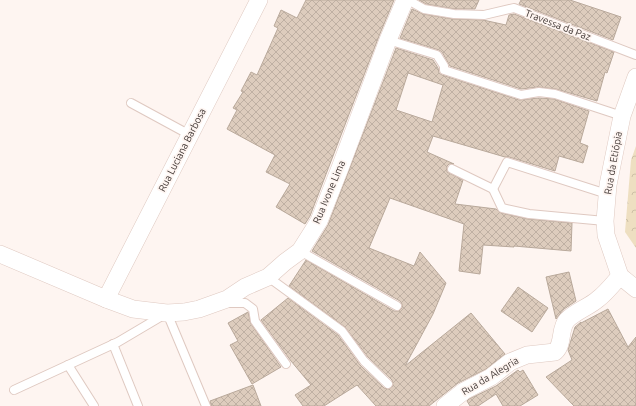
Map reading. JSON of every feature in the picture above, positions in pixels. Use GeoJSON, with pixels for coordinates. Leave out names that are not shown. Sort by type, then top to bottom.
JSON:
{"type":"FeatureCollection","features":[{"type":"Feature","properties":{"kind":"street","name":"Rua Luciana Barbosa"},"geometry":{"type":"LineString","coordinates":[[106,299],[259,0]]}},
{"type":"Feature","properties":{"kind":"street","name":"Rua Ivone Lima"},"geometry":{"type":"LineString","coordinates":[[0,254],[133,309],[167,313],[199,309],[227,298],[245,287],[268,278],[285,262],[300,251],[319,221],[388,40],[405,0]]}},
{"type":"Feature","properties":{"kind":"street","name":"Rua da Etiópia"},"geometry":{"type":"LineString","coordinates":[[620,276],[606,235],[605,221],[607,194],[622,116],[636,77]]}},
{"type":"Feature","properties":{"kind":"street"},"geometry":{"type":"LineString","coordinates":[[620,276],[636,289]]}},
{"type":"Feature","properties":{"kind":"street","name":"Rua da Alegria"},"geometry":{"type":"LineString","coordinates":[[445,406],[464,391],[491,378],[510,362],[527,355],[555,352],[560,346],[566,321],[576,312],[599,299],[620,276]]}},
{"type":"Feature","properties":{"kind":"lane","name":"Travessa da Paz"},"geometry":{"type":"LineString","coordinates":[[408,0],[424,9],[454,14],[484,15],[514,8],[636,55]]}},
{"type":"Feature","properties":{"kind":"lane"},"geometry":{"type":"LineString","coordinates":[[388,40],[437,55],[444,66],[444,70],[521,95],[539,92],[555,94],[622,116]]}},
{"type":"Feature","properties":{"kind":"lane"},"geometry":{"type":"LineString","coordinates":[[131,103],[190,135]]}},
{"type":"Feature","properties":{"kind":"lane"},"geometry":{"type":"LineString","coordinates":[[493,189],[507,162],[607,194]]}},
{"type":"Feature","properties":{"kind":"lane"},"geometry":{"type":"LineString","coordinates":[[452,169],[493,189],[502,208],[529,214],[605,221]]}},
{"type":"Feature","properties":{"kind":"lane"},"geometry":{"type":"LineString","coordinates":[[300,251],[397,306]]}},
{"type":"Feature","properties":{"kind":"lane"},"geometry":{"type":"LineString","coordinates":[[268,278],[342,331],[364,361],[388,384]]}},
{"type":"Feature","properties":{"kind":"lane"},"geometry":{"type":"LineString","coordinates":[[212,303],[245,303],[253,309],[255,321],[286,364]]}},
{"type":"Feature","properties":{"kind":"lane"},"geometry":{"type":"LineString","coordinates":[[14,390],[113,344],[167,313],[206,406]]}},
{"type":"Feature","properties":{"kind":"lane"},"geometry":{"type":"LineString","coordinates":[[113,344],[138,406]]}},
{"type":"Feature","properties":{"kind":"lane"},"geometry":{"type":"LineString","coordinates":[[68,365],[94,406]]}},
{"type":"Feature","properties":{"kind":"green space"},"geometry":{"type":"Polygon","coordinates":[[[636,146],[636,248],[625,232],[631,160],[636,146]]]}},
{"type":"Feature","properties":{"kind":"building"},"geometry":{"type":"Polygon","coordinates":[[[306,0],[394,0],[310,216],[305,224],[276,207],[290,184],[266,172],[275,155],[227,129],[237,110],[233,108],[243,92],[241,91],[251,72],[257,75],[278,28],[274,26],[281,10],[297,18],[306,0]]]}},
{"type":"Feature","properties":{"kind":"building"},"geometry":{"type":"Polygon","coordinates":[[[419,0],[479,0],[475,9],[455,9],[426,4],[419,0]]]}},
{"type":"Feature","properties":{"kind":"building"},"geometry":{"type":"Polygon","coordinates":[[[521,0],[570,0],[621,17],[613,40],[519,4],[521,0]]]}},
{"type":"Feature","properties":{"kind":"building"},"geometry":{"type":"Polygon","coordinates":[[[412,9],[423,14],[453,19],[483,20],[506,25],[509,15],[514,14],[614,52],[607,73],[605,72],[597,101],[556,89],[538,87],[521,89],[450,66],[442,52],[439,50],[400,38],[412,9]]]}},
{"type":"Feature","properties":{"kind":"building"},"geometry":{"type":"Polygon","coordinates":[[[396,48],[433,60],[439,73],[442,75],[519,100],[539,98],[554,99],[589,111],[580,143],[588,146],[583,163],[559,156],[555,171],[433,136],[427,152],[454,164],[449,164],[447,166],[447,172],[463,180],[455,204],[496,209],[501,213],[528,219],[572,223],[571,251],[483,245],[480,274],[459,271],[464,224],[390,198],[369,248],[414,266],[420,252],[446,283],[433,314],[405,366],[471,313],[505,354],[486,369],[458,383],[429,406],[376,406],[357,385],[324,406],[303,406],[295,395],[311,385],[291,361],[261,320],[288,298],[338,335],[360,365],[384,388],[389,389],[393,386],[392,380],[368,357],[345,327],[289,286],[306,260],[394,311],[399,311],[402,308],[400,301],[312,251],[328,225],[396,48]],[[408,73],[396,110],[432,122],[443,85],[408,73]]]}},
{"type":"Feature","properties":{"kind":"building"},"geometry":{"type":"Polygon","coordinates":[[[569,272],[576,301],[564,309],[556,319],[546,277],[569,272]]]}},
{"type":"Feature","properties":{"kind":"building"},"geometry":{"type":"Polygon","coordinates":[[[518,287],[548,308],[532,332],[501,311],[518,287]]]}},
{"type":"Feature","properties":{"kind":"building"},"geometry":{"type":"Polygon","coordinates":[[[608,309],[628,347],[636,337],[636,406],[574,406],[546,377],[572,360],[568,350],[575,327],[581,322],[608,309]]]}},
{"type":"Feature","properties":{"kind":"building"},"geometry":{"type":"Polygon","coordinates":[[[248,312],[251,324],[281,367],[252,384],[230,345],[238,341],[228,323],[248,312]]]}},
{"type":"Feature","properties":{"kind":"building"},"geometry":{"type":"Polygon","coordinates":[[[518,370],[520,372],[523,370],[538,395],[520,406],[503,406],[496,394],[478,406],[470,406],[467,401],[469,399],[496,386],[518,370]]]}},
{"type":"Feature","properties":{"kind":"building"},"geometry":{"type":"Polygon","coordinates":[[[253,385],[261,406],[211,406],[210,401],[253,385]]]}}]}
